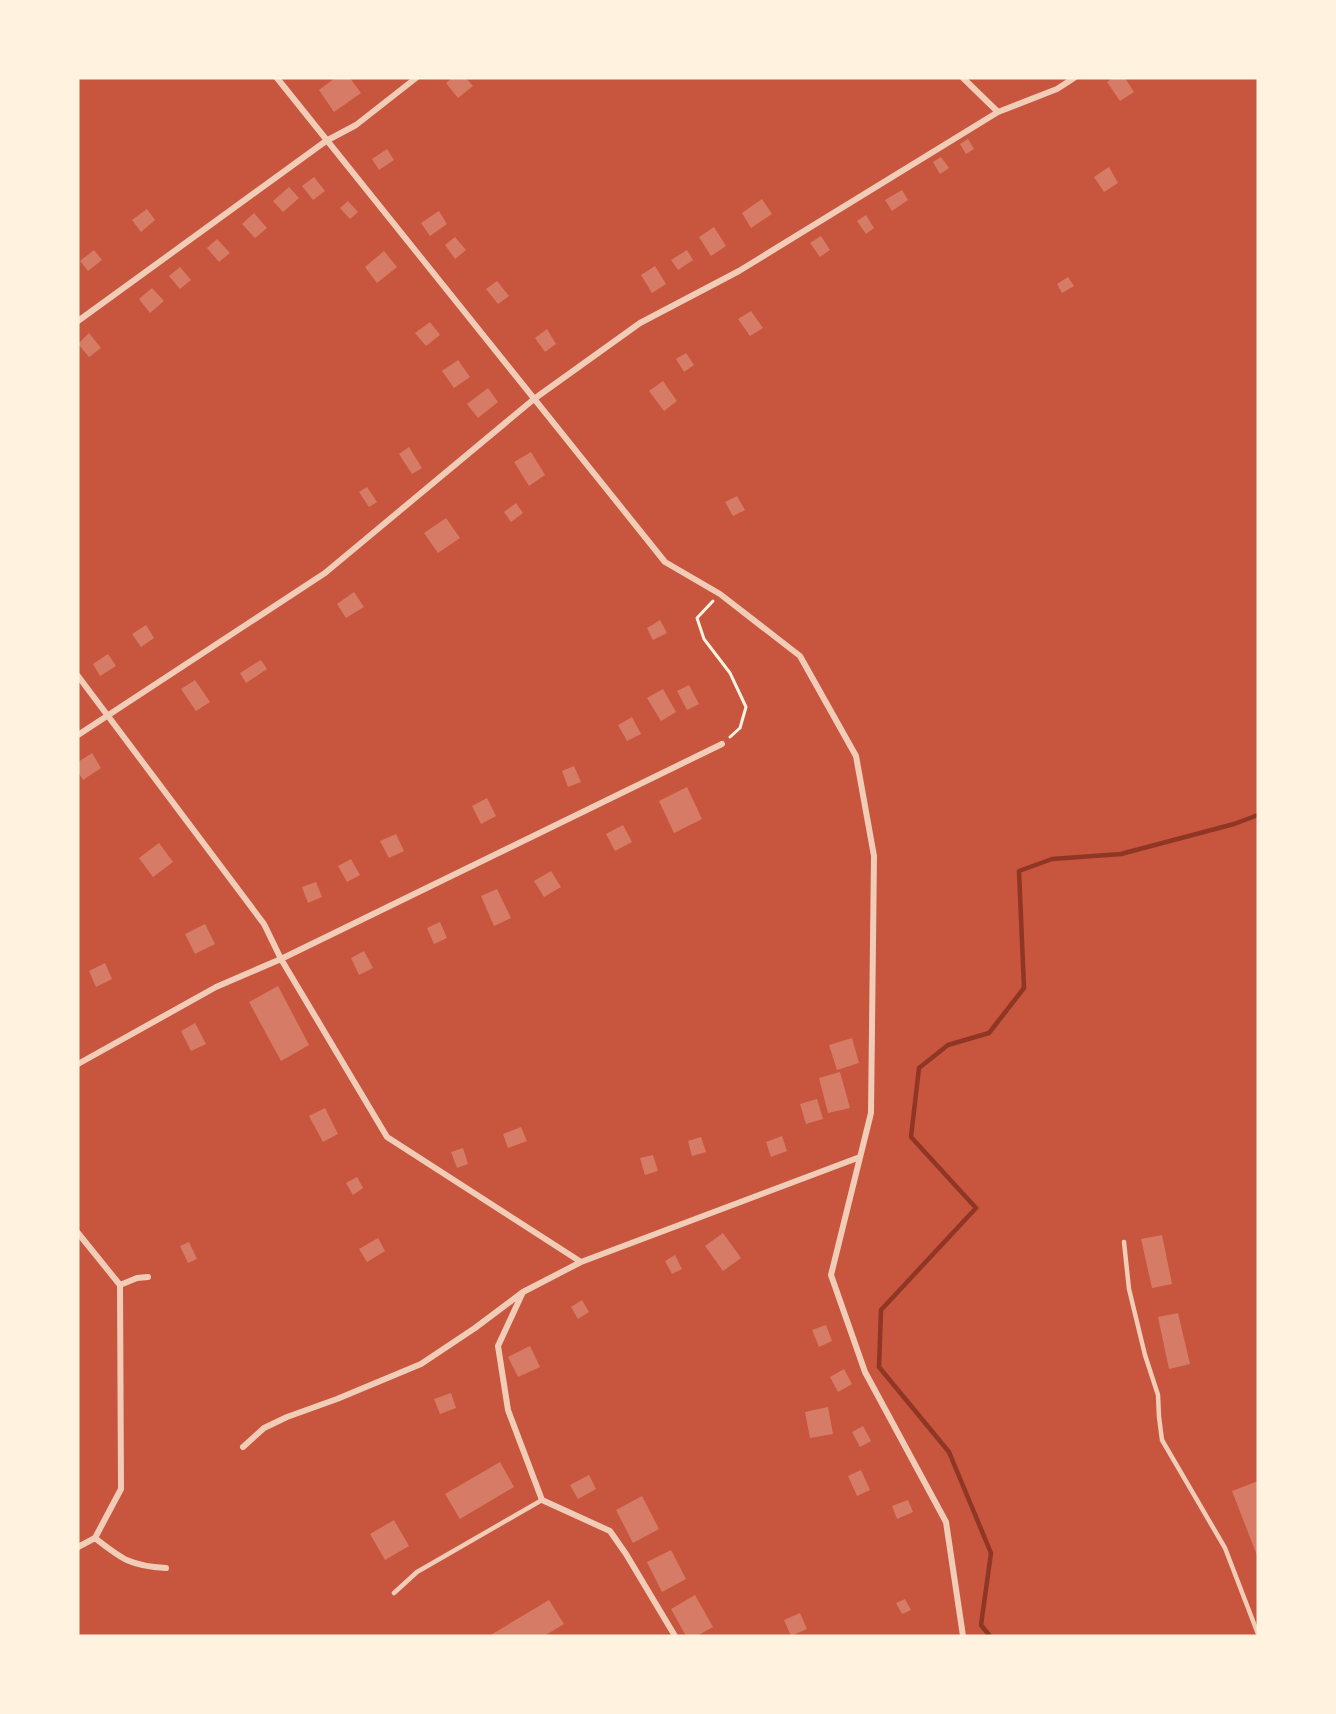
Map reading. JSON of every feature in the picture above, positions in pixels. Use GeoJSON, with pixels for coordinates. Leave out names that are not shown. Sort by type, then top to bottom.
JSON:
{"type":"FeatureCollection","features":[{"type":"Feature","properties":{"kind":"street"},"geometry":{"type":"LineString","coordinates":[[277,78],[665,562],[720,594],[800,656],[855,756],[874,856],[871,1113],[831,1275],[866,1372],[946,1522],[963,1636]]}},
{"type":"Feature","properties":{"kind":"street"},"geometry":{"type":"LineString","coordinates":[[78,321],[326,141],[356,125],[416,78]]}},
{"type":"Feature","properties":{"kind":"street"},"geometry":{"type":"LineString","coordinates":[[963,78],[998,112]]}},
{"type":"Feature","properties":{"kind":"street"},"geometry":{"type":"LineString","coordinates":[[78,735],[324,573],[534,399],[640,324],[739,271],[998,112],[1057,89],[1074,78]]}},
{"type":"Feature","properties":{"kind":"street"},"geometry":{"type":"LineString","coordinates":[[78,676],[264,924],[281,958],[387,1137],[581,1262]]}},
{"type":"Feature","properties":{"kind":"street"},"geometry":{"type":"LineString","coordinates":[[78,1064],[216,987],[281,958],[722,744]]}},
{"type":"Feature","properties":{"kind":"street"},"geometry":{"type":"LineString","coordinates":[[243,1447],[264,1428],[287,1417],[421,1364],[523,1292],[581,1262],[860,1157]]}},
{"type":"Feature","properties":{"kind":"street"},"geometry":{"type":"LineString","coordinates":[[78,1233],[120,1285],[121,1489],[95,1538],[78,1547]]}},
{"type":"Feature","properties":{"kind":"street"},"geometry":{"type":"LineString","coordinates":[[120,1285],[137,1278],[148,1277]]}},
{"type":"Feature","properties":{"kind":"street"},"geometry":{"type":"LineString","coordinates":[[523,1292],[498,1346],[508,1410],[542,1500],[610,1531],[675,1636]]}},
{"type":"Feature","properties":{"kind":"street"},"geometry":{"type":"LineString","coordinates":[[95,1538],[123,1560],[142,1566],[166,1568]]}},
{"type":"Feature","properties":{"kind":"lane"},"geometry":{"type":"LineString","coordinates":[[1124,1242],[1129,1289],[1145,1355],[1158,1395],[1162,1440],[1225,1548],[1258,1634]]}},
{"type":"Feature","properties":{"kind":"lane"},"geometry":{"type":"LineString","coordinates":[[394,1593],[417,1572],[542,1500]]}},
{"type":"Feature","properties":{"kind":"path"},"geometry":{"type":"LineString","coordinates":[[720,594],[697,618],[704,639],[730,673],[746,707],[740,728],[722,744]]}},
{"type":"Feature","properties":{"kind":"building"},"geometry":{"type":"Polygon","coordinates":[[[335,78],[350,78],[361,93],[334,112],[319,90],[335,78]]]}},
{"type":"Feature","properties":{"kind":"building"},"geometry":{"type":"Polygon","coordinates":[[[452,78],[466,78],[473,86],[458,98],[446,83],[452,78]]]}},
{"type":"Feature","properties":{"kind":"building"},"geometry":{"type":"Polygon","coordinates":[[[1113,78],[1125,78],[1134,92],[1120,101],[1107,82],[1113,78]]]}},
{"type":"Feature","properties":{"kind":"building"},"geometry":{"type":"Polygon","coordinates":[[[968,139],[974,149],[966,154],[960,144],[968,139]]]}},
{"type":"Feature","properties":{"kind":"building"},"geometry":{"type":"Polygon","coordinates":[[[387,149],[394,160],[379,170],[372,159],[387,149]]]}},
{"type":"Feature","properties":{"kind":"building"},"geometry":{"type":"Polygon","coordinates":[[[941,157],[949,168],[940,174],[933,162],[941,157]]]}},
{"type":"Feature","properties":{"kind":"building"},"geometry":{"type":"Polygon","coordinates":[[[1109,167],[1118,183],[1104,192],[1094,177],[1109,167]]]}},
{"type":"Feature","properties":{"kind":"building"},"geometry":{"type":"Polygon","coordinates":[[[314,177],[325,191],[313,200],[302,186],[314,177]]]}},
{"type":"Feature","properties":{"kind":"building"},"geometry":{"type":"Polygon","coordinates":[[[289,187],[299,198],[283,212],[273,201],[289,187]]]}},
{"type":"Feature","properties":{"kind":"building"},"geometry":{"type":"Polygon","coordinates":[[[902,190],[908,200],[892,211],[885,200],[902,190]]]}},
{"type":"Feature","properties":{"kind":"building"},"geometry":{"type":"Polygon","coordinates":[[[762,199],[772,214],[751,228],[742,213],[762,199]]]}},
{"type":"Feature","properties":{"kind":"building"},"geometry":{"type":"Polygon","coordinates":[[[348,201],[358,212],[350,219],[340,208],[348,201]]]}},
{"type":"Feature","properties":{"kind":"building"},"geometry":{"type":"Polygon","coordinates":[[[147,209],[155,220],[141,232],[132,220],[147,209]]]}},
{"type":"Feature","properties":{"kind":"building"},"geometry":{"type":"Polygon","coordinates":[[[439,211],[447,224],[430,236],[421,223],[439,211]]]}},
{"type":"Feature","properties":{"kind":"building"},"geometry":{"type":"Polygon","coordinates":[[[254,213],[267,228],[255,238],[242,224],[254,213]]]}},
{"type":"Feature","properties":{"kind":"building"},"geometry":{"type":"Polygon","coordinates":[[[866,215],[874,228],[866,234],[857,221],[866,215]]]}},
{"type":"Feature","properties":{"kind":"building"},"geometry":{"type":"Polygon","coordinates":[[[714,227],[726,246],[711,256],[699,237],[714,227]]]}},
{"type":"Feature","properties":{"kind":"building"},"geometry":{"type":"Polygon","coordinates":[[[821,236],[830,250],[820,257],[810,243],[821,236]]]}},
{"type":"Feature","properties":{"kind":"building"},"geometry":{"type":"Polygon","coordinates":[[[455,237],[466,250],[455,259],[445,245],[455,237]]]}},
{"type":"Feature","properties":{"kind":"building"},"geometry":{"type":"Polygon","coordinates":[[[217,239],[230,253],[219,262],[207,248],[217,239]]]}},
{"type":"Feature","properties":{"kind":"building"},"geometry":{"type":"Polygon","coordinates":[[[94,250],[102,260],[88,271],[80,261],[94,250]]]}},
{"type":"Feature","properties":{"kind":"building"},"geometry":{"type":"Polygon","coordinates":[[[687,250],[693,260],[678,270],[671,260],[687,250]]]}},
{"type":"Feature","properties":{"kind":"building"},"geometry":{"type":"Polygon","coordinates":[[[384,251],[397,267],[377,283],[365,267],[384,251]]]}},
{"type":"Feature","properties":{"kind":"building"},"geometry":{"type":"Polygon","coordinates":[[[655,266],[666,284],[652,293],[641,275],[655,266]]]}},
{"type":"Feature","properties":{"kind":"building"},"geometry":{"type":"Polygon","coordinates":[[[180,267],[191,280],[180,289],[169,276],[180,267]]]}},
{"type":"Feature","properties":{"kind":"building"},"geometry":{"type":"Polygon","coordinates":[[[1068,277],[1074,286],[1062,293],[1057,284],[1068,277]]]}},
{"type":"Feature","properties":{"kind":"building"},"geometry":{"type":"Polygon","coordinates":[[[497,281],[509,296],[498,304],[486,289],[497,281]]]}},
{"type":"Feature","properties":{"kind":"building"},"geometry":{"type":"Polygon","coordinates":[[[152,288],[164,301],[150,313],[139,299],[152,288]]]}},
{"type":"Feature","properties":{"kind":"building"},"geometry":{"type":"Polygon","coordinates":[[[751,311],[763,328],[750,336],[738,319],[751,311]]]}},
{"type":"Feature","properties":{"kind":"building"},"geometry":{"type":"Polygon","coordinates":[[[430,322],[440,335],[426,346],[415,333],[430,322]]]}},
{"type":"Feature","properties":{"kind":"building"},"geometry":{"type":"Polygon","coordinates":[[[547,329],[556,344],[545,352],[535,338],[547,329]]]}},
{"type":"Feature","properties":{"kind":"building"},"geometry":{"type":"Polygon","coordinates":[[[89,333],[101,348],[89,357],[78,344],[89,333]]]}},
{"type":"Feature","properties":{"kind":"building"},"geometry":{"type":"Polygon","coordinates":[[[686,353],[694,365],[684,372],[676,359],[686,353]]]}},
{"type":"Feature","properties":{"kind":"building"},"geometry":{"type":"Polygon","coordinates":[[[458,360],[470,377],[454,388],[442,371],[458,360]]]}},
{"type":"Feature","properties":{"kind":"building"},"geometry":{"type":"Polygon","coordinates":[[[663,381],[677,401],[664,411],[649,391],[663,381]]]}},
{"type":"Feature","properties":{"kind":"building"},"geometry":{"type":"Polygon","coordinates":[[[488,388],[498,402],[478,418],[467,404],[488,388]]]}},
{"type":"Feature","properties":{"kind":"building"},"geometry":{"type":"Polygon","coordinates":[[[409,447],[422,468],[412,474],[399,454],[409,447]]]}},
{"type":"Feature","properties":{"kind":"building"},"geometry":{"type":"Polygon","coordinates":[[[531,452],[545,475],[529,486],[514,462],[531,452]]]}},
{"type":"Feature","properties":{"kind":"building"},"geometry":{"type":"Polygon","coordinates":[[[367,487],[377,502],[369,507],[359,492],[367,487]]]}},
{"type":"Feature","properties":{"kind":"building"},"geometry":{"type":"Polygon","coordinates":[[[737,496],[745,510],[733,516],[725,502],[737,496]]]}},
{"type":"Feature","properties":{"kind":"building"},"geometry":{"type":"Polygon","coordinates":[[[516,503],[523,513],[511,522],[504,512],[516,503]]]}},
{"type":"Feature","properties":{"kind":"building"},"geometry":{"type":"Polygon","coordinates":[[[446,518],[460,538],[438,553],[424,533],[446,518]]]}},
{"type":"Feature","properties":{"kind":"building"},"geometry":{"type":"Polygon","coordinates":[[[354,592],[364,607],[346,618],[337,604],[354,592]]]}},
{"type":"Feature","properties":{"kind":"building"},"geometry":{"type":"Polygon","coordinates":[[[660,620],[667,633],[653,640],[647,628],[660,620]]]}},
{"type":"Feature","properties":{"kind":"building"},"geometry":{"type":"Polygon","coordinates":[[[146,625],[154,638],[141,647],[132,634],[146,625]]]}},
{"type":"Feature","properties":{"kind":"building"},"geometry":{"type":"Polygon","coordinates":[[[108,654],[116,666],[100,676],[93,664],[108,654]]]}},
{"type":"Feature","properties":{"kind":"building"},"geometry":{"type":"Polygon","coordinates":[[[261,660],[267,669],[246,683],[240,673],[261,660]]]}},
{"type":"Feature","properties":{"kind":"building"},"geometry":{"type":"Polygon","coordinates":[[[195,680],[210,702],[196,711],[181,689],[195,680]]]}},
{"type":"Feature","properties":{"kind":"building"},"geometry":{"type":"Polygon","coordinates":[[[689,685],[699,704],[687,710],[677,691],[689,685]]]}},
{"type":"Feature","properties":{"kind":"building"},"geometry":{"type":"Polygon","coordinates":[[[663,689],[676,712],[661,721],[647,698],[663,689]]]}},
{"type":"Feature","properties":{"kind":"building"},"geometry":{"type":"Polygon","coordinates":[[[632,717],[641,734],[627,741],[618,725],[632,717]]]}},
{"type":"Feature","properties":{"kind":"building"},"geometry":{"type":"Polygon","coordinates":[[[92,753],[101,768],[83,780],[78,772],[78,762],[92,753]]]}},
{"type":"Feature","properties":{"kind":"building"},"geometry":{"type":"Polygon","coordinates":[[[574,766],[581,782],[568,787],[562,771],[574,766]]]}},
{"type":"Feature","properties":{"kind":"building"},"geometry":{"type":"Polygon","coordinates":[[[687,787],[702,819],[674,833],[659,801],[687,787]]]}},
{"type":"Feature","properties":{"kind":"building"},"geometry":{"type":"Polygon","coordinates":[[[487,798],[496,816],[481,824],[472,806],[487,798]]]}},
{"type":"Feature","properties":{"kind":"building"},"geometry":{"type":"Polygon","coordinates":[[[623,825],[632,842],[615,851],[606,834],[623,825]]]}},
{"type":"Feature","properties":{"kind":"building"},"geometry":{"type":"Polygon","coordinates":[[[396,834],[404,851],[389,858],[380,841],[396,834]]]}},
{"type":"Feature","properties":{"kind":"building"},"geometry":{"type":"Polygon","coordinates":[[[159,843],[173,862],[153,877],[139,858],[159,843]]]}},
{"type":"Feature","properties":{"kind":"building"},"geometry":{"type":"Polygon","coordinates":[[[351,859],[360,875],[347,882],[338,866],[351,859]]]}},
{"type":"Feature","properties":{"kind":"building"},"geometry":{"type":"Polygon","coordinates":[[[551,871],[561,887],[544,897],[534,881],[551,871]]]}},
{"type":"Feature","properties":{"kind":"building"},"geometry":{"type":"Polygon","coordinates":[[[316,882],[322,897],[308,903],[302,887],[316,882]]]}},
{"type":"Feature","properties":{"kind":"building"},"geometry":{"type":"Polygon","coordinates":[[[497,889],[511,918],[494,926],[481,896],[497,889]]]}},
{"type":"Feature","properties":{"kind":"building"},"geometry":{"type":"Polygon","coordinates":[[[440,922],[447,938],[434,944],[427,928],[440,922]]]}},
{"type":"Feature","properties":{"kind":"building"},"geometry":{"type":"Polygon","coordinates":[[[205,924],[215,944],[195,954],[185,934],[205,924]]]}},
{"type":"Feature","properties":{"kind":"building"},"geometry":{"type":"Polygon","coordinates":[[[364,951],[373,968],[359,975],[351,958],[364,951]]]}},
{"type":"Feature","properties":{"kind":"building"},"geometry":{"type":"Polygon","coordinates":[[[105,963],[112,979],[96,987],[89,971],[105,963]]]}},
{"type":"Feature","properties":{"kind":"building"},"geometry":{"type":"Polygon","coordinates":[[[278,986],[309,1045],[281,1061],[249,1002],[278,986]]]}},
{"type":"Feature","properties":{"kind":"building"},"geometry":{"type":"Polygon","coordinates":[[[195,1023],[206,1044],[191,1051],[181,1031],[195,1023]]]}},
{"type":"Feature","properties":{"kind":"building"},"geometry":{"type":"Polygon","coordinates":[[[852,1038],[859,1063],[837,1070],[829,1045],[852,1038]]]}},
{"type":"Feature","properties":{"kind":"building"},"geometry":{"type":"Polygon","coordinates":[[[840,1072],[850,1108],[828,1113],[819,1078],[840,1072]]]}},
{"type":"Feature","properties":{"kind":"building"},"geometry":{"type":"Polygon","coordinates":[[[817,1099],[823,1119],[806,1124],[800,1104],[817,1099]]]}},
{"type":"Feature","properties":{"kind":"building"},"geometry":{"type":"Polygon","coordinates":[[[325,1108],[338,1134],[323,1142],[309,1116],[325,1108]]]}},
{"type":"Feature","properties":{"kind":"building"},"geometry":{"type":"Polygon","coordinates":[[[521,1127],[527,1141],[508,1148],[503,1134],[521,1127]]]}},
{"type":"Feature","properties":{"kind":"building"},"geometry":{"type":"Polygon","coordinates":[[[782,1136],[787,1151],[771,1157],[766,1142],[782,1136]]]}},
{"type":"Feature","properties":{"kind":"building"},"geometry":{"type":"Polygon","coordinates":[[[701,1137],[706,1152],[692,1156],[688,1141],[701,1137]]]}},
{"type":"Feature","properties":{"kind":"building"},"geometry":{"type":"Polygon","coordinates":[[[463,1148],[468,1164],[457,1168],[451,1152],[463,1148]]]}},
{"type":"Feature","properties":{"kind":"building"},"geometry":{"type":"Polygon","coordinates":[[[653,1155],[658,1171],[645,1175],[640,1158],[653,1155]]]}},
{"type":"Feature","properties":{"kind":"building"},"geometry":{"type":"Polygon","coordinates":[[[357,1177],[363,1188],[353,1195],[346,1183],[357,1177]]]}},
{"type":"Feature","properties":{"kind":"building"},"geometry":{"type":"Polygon","coordinates":[[[723,1233],[741,1258],[723,1271],[705,1246],[723,1233]]]}},
{"type":"Feature","properties":{"kind":"building"},"geometry":{"type":"Polygon","coordinates":[[[1162,1235],[1172,1284],[1152,1288],[1141,1239],[1162,1235]]]}},
{"type":"Feature","properties":{"kind":"building"},"geometry":{"type":"Polygon","coordinates":[[[378,1238],[385,1251],[367,1262],[359,1249],[378,1238]]]}},
{"type":"Feature","properties":{"kind":"building"},"geometry":{"type":"Polygon","coordinates":[[[189,1242],[197,1259],[188,1263],[180,1246],[189,1242]]]}},
{"type":"Feature","properties":{"kind":"building"},"geometry":{"type":"Polygon","coordinates":[[[675,1255],[682,1269],[672,1274],[665,1261],[675,1255]]]}},
{"type":"Feature","properties":{"kind":"building"},"geometry":{"type":"Polygon","coordinates":[[[582,1300],[589,1312],[578,1319],[571,1307],[582,1300]]]}},
{"type":"Feature","properties":{"kind":"building"},"geometry":{"type":"Polygon","coordinates":[[[1178,1313],[1190,1364],[1169,1369],[1158,1317],[1178,1313]]]}},
{"type":"Feature","properties":{"kind":"building"},"geometry":{"type":"Polygon","coordinates":[[[826,1325],[832,1341],[819,1347],[812,1330],[826,1325]]]}},
{"type":"Feature","properties":{"kind":"building"},"geometry":{"type":"Polygon","coordinates":[[[530,1346],[540,1367],[518,1377],[508,1357],[530,1346]]]}},
{"type":"Feature","properties":{"kind":"building"},"geometry":{"type":"Polygon","coordinates":[[[844,1369],[852,1384],[838,1392],[830,1377],[844,1369]]]}},
{"type":"Feature","properties":{"kind":"building"},"geometry":{"type":"Polygon","coordinates":[[[451,1393],[456,1408],[440,1414],[434,1399],[451,1393]]]}},
{"type":"Feature","properties":{"kind":"building"},"geometry":{"type":"Polygon","coordinates":[[[828,1407],[833,1434],[810,1438],[805,1412],[828,1407]]]}},
{"type":"Feature","properties":{"kind":"building"},"geometry":{"type":"Polygon","coordinates":[[[863,1426],[871,1441],[860,1447],[852,1432],[863,1426]]]}},
{"type":"Feature","properties":{"kind":"building"},"geometry":{"type":"Polygon","coordinates":[[[500,1462],[514,1487],[460,1519],[445,1494],[500,1462]]]}},
{"type":"Feature","properties":{"kind":"building"},"geometry":{"type":"Polygon","coordinates":[[[861,1470],[870,1490],[857,1496],[848,1476],[861,1470]]]}},
{"type":"Feature","properties":{"kind":"building"},"geometry":{"type":"Polygon","coordinates":[[[589,1475],[596,1489],[578,1499],[570,1485],[589,1475]]]}},
{"type":"Feature","properties":{"kind":"building"},"geometry":{"type":"Polygon","coordinates":[[[1258,1481],[1258,1558],[1232,1491],[1258,1481]]]}},
{"type":"Feature","properties":{"kind":"building"},"geometry":{"type":"Polygon","coordinates":[[[642,1496],[659,1529],[633,1543],[616,1510],[642,1496]]]}},
{"type":"Feature","properties":{"kind":"building"},"geometry":{"type":"Polygon","coordinates":[[[908,1500],[913,1512],[897,1519],[892,1506],[908,1500]]]}},
{"type":"Feature","properties":{"kind":"building"},"geometry":{"type":"Polygon","coordinates":[[[394,1520],[409,1546],[385,1560],[370,1534],[394,1520]]]}},
{"type":"Feature","properties":{"kind":"building"},"geometry":{"type":"Polygon","coordinates":[[[671,1550],[686,1579],[662,1592],[647,1562],[671,1550]]]}},
{"type":"Feature","properties":{"kind":"building"},"geometry":{"type":"Polygon","coordinates":[[[695,1595],[713,1627],[697,1636],[686,1636],[671,1609],[695,1595]]]}},
{"type":"Feature","properties":{"kind":"building"},"geometry":{"type":"Polygon","coordinates":[[[905,1599],[911,1610],[902,1614],[896,1603],[905,1599]]]}},
{"type":"Feature","properties":{"kind":"building"},"geometry":{"type":"Polygon","coordinates":[[[549,1600],[564,1624],[544,1636],[489,1636],[549,1600]]]}},
{"type":"Feature","properties":{"kind":"building"},"geometry":{"type":"Polygon","coordinates":[[[800,1613],[807,1629],[791,1636],[784,1620],[800,1613]]]}},
{"type":"Feature","properties":{"kind":"waterway"},"geometry":{"type":"LineString","coordinates":[[990,1636],[981,1625],[991,1553],[949,1452],[879,1367],[881,1310],[976,1208],[911,1137],[919,1068],[948,1045],[989,1033],[1024,988],[1019,871],[1052,859],[1121,854],[1234,824],[1258,815]]}}]}
